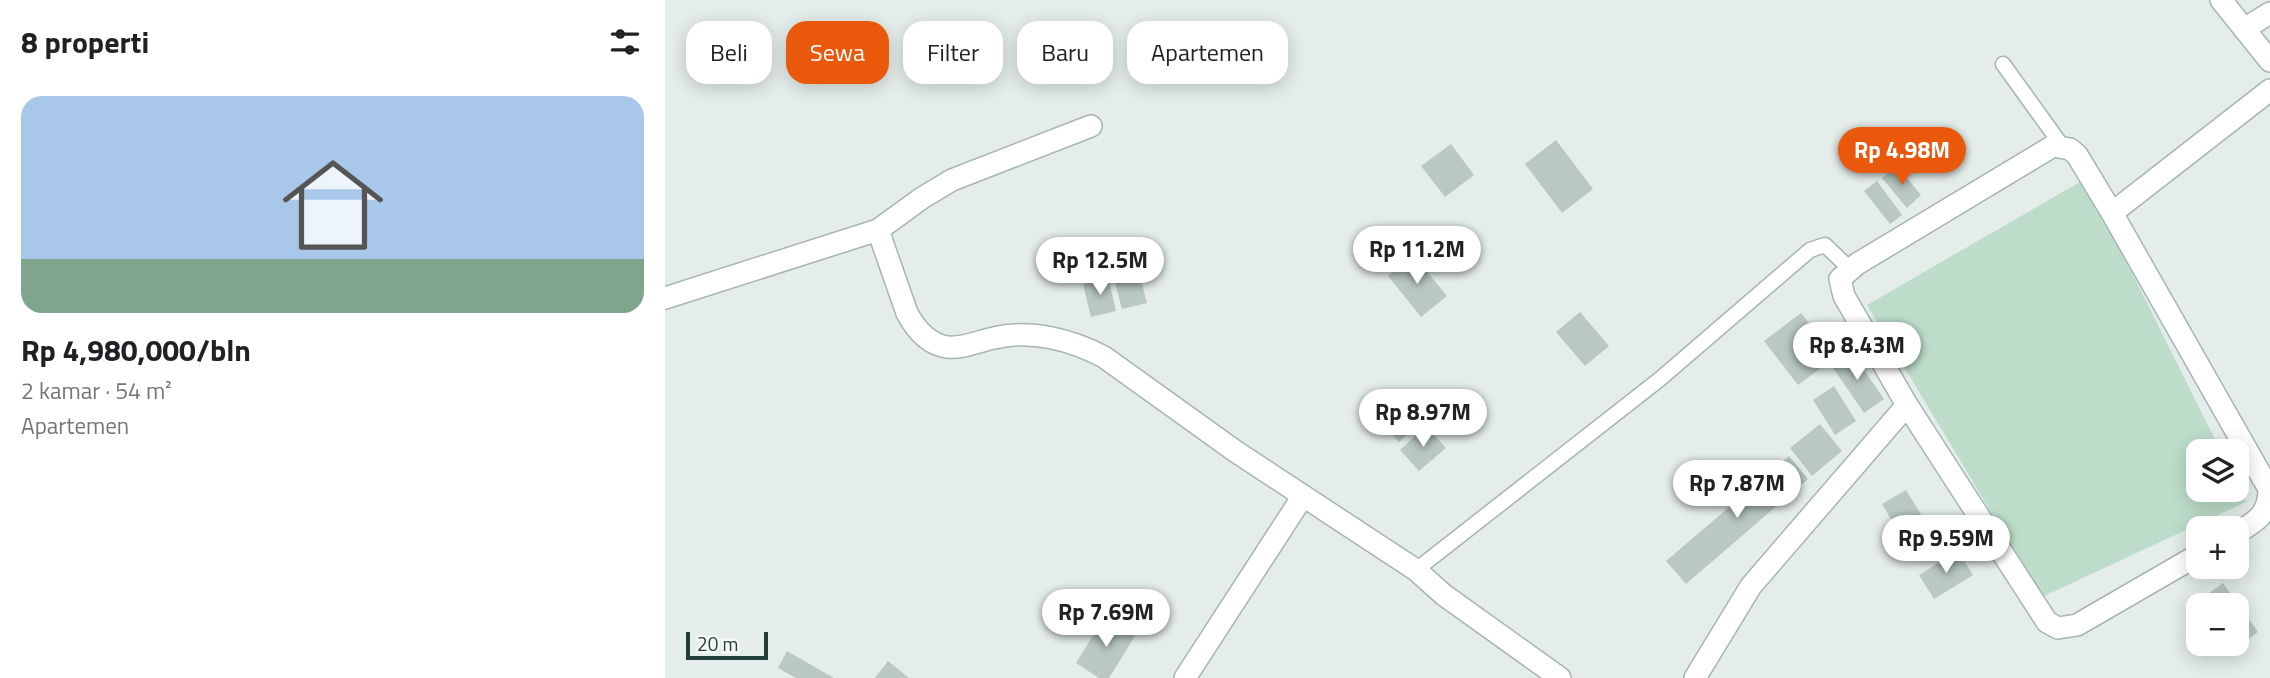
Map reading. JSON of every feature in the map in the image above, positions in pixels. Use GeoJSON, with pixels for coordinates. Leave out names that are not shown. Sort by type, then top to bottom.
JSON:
{"type":"FeatureCollection","features":[{"type":"Feature","properties":{"kind":"street"},"geometry":{"type":"LineString","coordinates":[[2221,0],[2270,61]]}},
{"type":"Feature","properties":{"kind":"street"},"geometry":{"type":"LineString","coordinates":[[2244,29],[2270,13]]}},
{"type":"Feature","properties":{"kind":"street"},"geometry":{"type":"LineString","coordinates":[[2112,213],[2270,90]]}},
{"type":"Feature","properties":{"kind":"street"},"geometry":{"type":"LineString","coordinates":[[665,298],[878,230],[922,198],[953,180],[1091,126]]}},
{"type":"Feature","properties":{"kind":"street"},"geometry":{"type":"LineString","coordinates":[[2186,562],[2077,625],[2063,628],[2052,625],[2044,617],[1907,405],[1841,290],[1840,279],[1850,269],[2042,150],[2062,146],[2077,155],[2269,488],[2264,514],[2249,526]]}},
{"type":"Feature","properties":{"kind":"street"},"geometry":{"type":"LineString","coordinates":[[878,230],[907,313],[922,334],[947,347],[998,337],[1040,336],[1085,347],[1104,357],[1235,451],[1416,570],[1444,595],[1560,678]]}},
{"type":"Feature","properties":{"kind":"street"},"geometry":{"type":"LineString","coordinates":[[1695,678],[1751,586],[1907,405]]}},
{"type":"Feature","properties":{"kind":"street"},"geometry":{"type":"LineString","coordinates":[[1185,678],[1303,496]]}},
{"type":"Feature","properties":{"kind":"lane"},"geometry":{"type":"LineString","coordinates":[[2003,64],[2062,146]]}},
{"type":"Feature","properties":{"kind":"lane"},"geometry":{"type":"LineString","coordinates":[[1416,570],[1660,379],[1811,250],[1825,245],[1850,269]]}},
{"type":"Feature","properties":{"kind":"green space"},"geometry":{"type":"Polygon","coordinates":[[[2085,179],[2215,439],[2186,439],[2186,502],[2246,502],[2216,516],[2186,516],[2186,530],[2042,597],[1867,305],[2085,179]]]}},
{"type":"Feature","properties":{"kind":"building"},"geometry":{"type":"Polygon","coordinates":[[[1556,140],[1593,189],[1562,213],[1525,164],[1556,140]]]}},
{"type":"Feature","properties":{"kind":"building"},"geometry":{"type":"Polygon","coordinates":[[[1451,144],[1474,175],[1445,197],[1421,166],[1451,144]]]}},
{"type":"Feature","properties":{"kind":"building"},"geometry":{"type":"Polygon","coordinates":[[[1897,166],[1921,195],[1907,208],[1882,178],[1897,166]]]}},
{"type":"Feature","properties":{"kind":"building"},"geometry":{"type":"Polygon","coordinates":[[[1877,181],[1902,215],[1890,224],[1864,191],[1877,181]]]}},
{"type":"Feature","properties":{"kind":"building"},"geometry":{"type":"Polygon","coordinates":[[[1413,255],[1447,296],[1421,317],[1388,276],[1413,255]]]}},
{"type":"Feature","properties":{"kind":"building"},"geometry":{"type":"Polygon","coordinates":[[[1139,273],[1147,303],[1122,309],[1114,279],[1139,273]]]}},
{"type":"Feature","properties":{"kind":"building"},"geometry":{"type":"Polygon","coordinates":[[[1108,277],[1116,311],[1091,317],[1083,284],[1108,277]]]}},
{"type":"Feature","properties":{"kind":"building"},"geometry":{"type":"Polygon","coordinates":[[[1580,312],[1609,346],[1585,366],[1556,332],[1580,312]]]}},
{"type":"Feature","properties":{"kind":"building"},"geometry":{"type":"Polygon","coordinates":[[[1801,313],[1835,357],[1798,385],[1764,341],[1801,313]]]}},
{"type":"Feature","properties":{"kind":"building"},"geometry":{"type":"Polygon","coordinates":[[[1851,351],[1884,399],[1864,413],[1831,365],[1851,351]]]}},
{"type":"Feature","properties":{"kind":"building"},"geometry":{"type":"Polygon","coordinates":[[[1834,386],[1856,421],[1835,435],[1813,400],[1834,386]]]}},
{"type":"Feature","properties":{"kind":"building"},"geometry":{"type":"Polygon","coordinates":[[[1404,402],[1421,421],[1399,442],[1381,422],[1404,402]]]}},
{"type":"Feature","properties":{"kind":"building"},"geometry":{"type":"Polygon","coordinates":[[[1820,424],[1842,451],[1812,476],[1790,448],[1820,424]]]}},
{"type":"Feature","properties":{"kind":"building"},"geometry":{"type":"Polygon","coordinates":[[[1426,426],[1446,448],[1419,471],[1400,450],[1426,426]]]}},
{"type":"Feature","properties":{"kind":"building"},"geometry":{"type":"Polygon","coordinates":[[[1789,456],[1808,479],[1686,584],[1666,561],[1789,456]]]}},
{"type":"Feature","properties":{"kind":"building"},"geometry":{"type":"Polygon","coordinates":[[[1906,490],[1941,547],[1916,561],[1882,504],[1906,490]]]}},
{"type":"Feature","properties":{"kind":"building"},"geometry":{"type":"Polygon","coordinates":[[[1958,551],[1973,575],[1934,599],[1919,575],[1958,551]]]}},
{"type":"Feature","properties":{"kind":"building"},"geometry":{"type":"Polygon","coordinates":[[[2223,583],[2230,593],[2209,593],[2223,583]]]}},
{"type":"Feature","properties":{"kind":"building"},"geometry":{"type":"Polygon","coordinates":[[[1105,616],[1135,636],[1109,678],[1099,678],[1076,663],[1105,616]]]}},
{"type":"Feature","properties":{"kind":"building"},"geometry":{"type":"Polygon","coordinates":[[[2249,619],[2258,632],[2249,639],[2249,619]]]}},
{"type":"Feature","properties":{"kind":"building"},"geometry":{"type":"Polygon","coordinates":[[[787,651],[834,678],[796,678],[778,668],[787,651]]]}},
{"type":"Feature","properties":{"kind":"building"},"geometry":{"type":"Polygon","coordinates":[[[888,661],[909,678],[875,678],[888,661]]]}}]}
